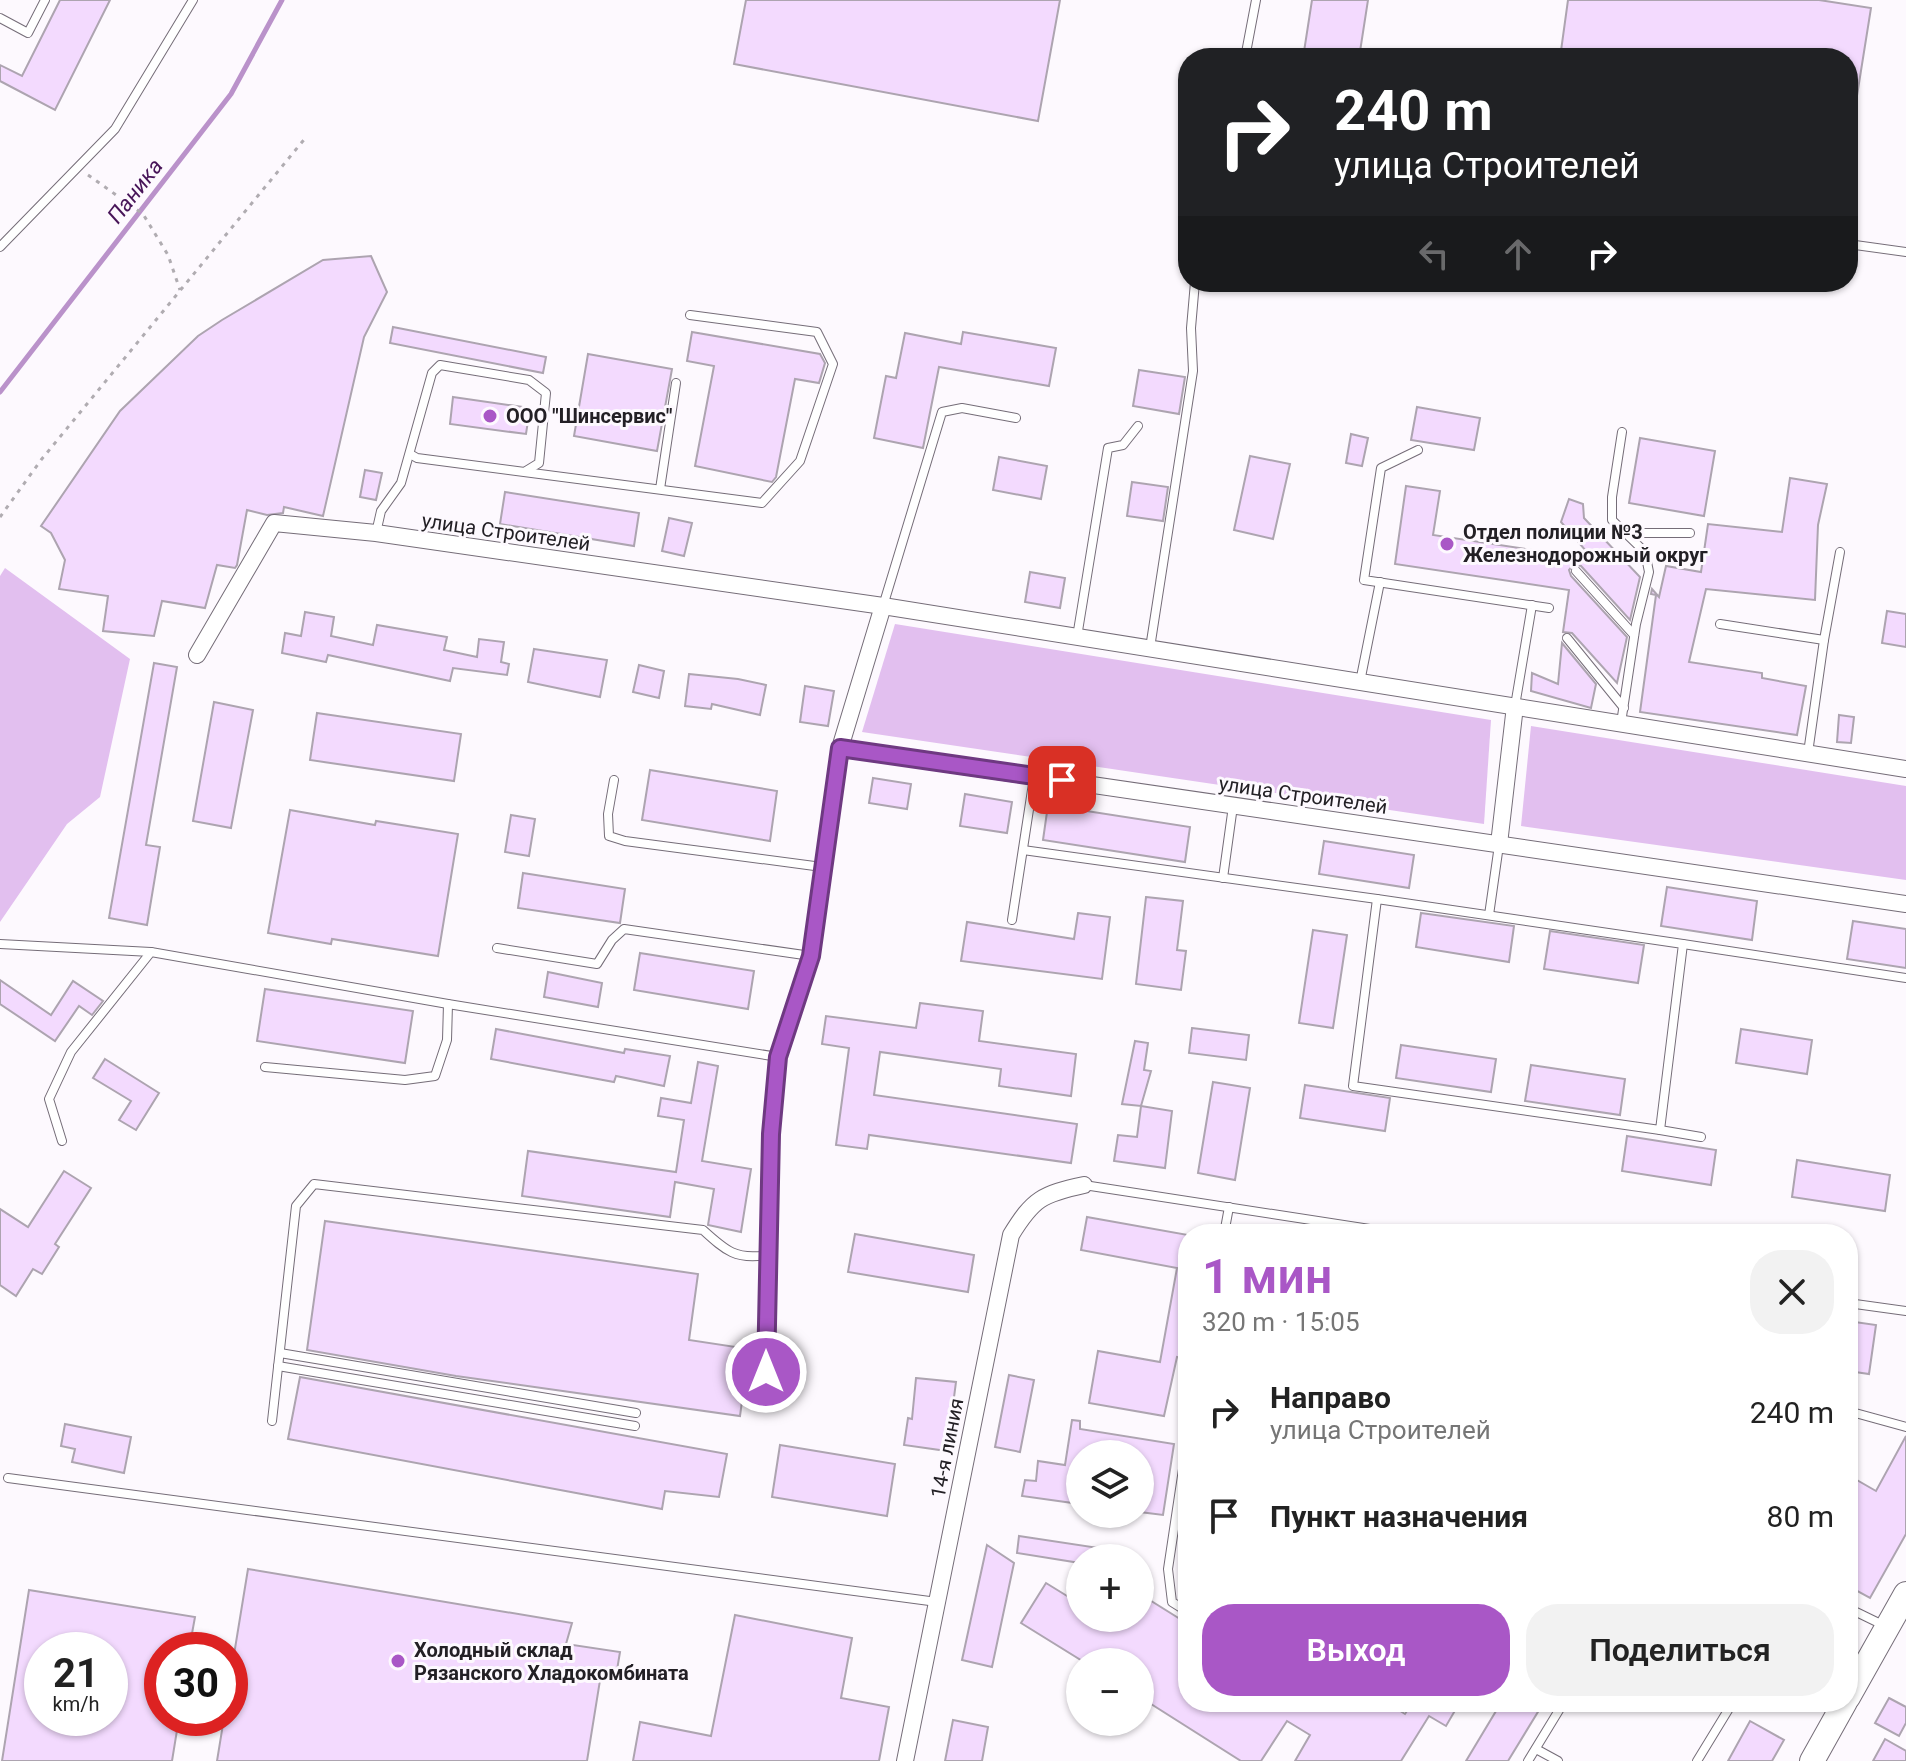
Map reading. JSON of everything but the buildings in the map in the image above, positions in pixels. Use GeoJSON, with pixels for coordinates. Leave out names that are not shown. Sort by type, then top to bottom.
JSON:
{"type":"FeatureCollection","features":[{"type":"Feature","properties":{"kind":"street","name":"улица Строителей"},"geometry":{"type":"LineString","coordinates":[[197,655],[274,523],[376,533],[883,606],[1515,706]]}},
{"type":"Feature","properties":{"kind":"street"},"geometry":{"type":"LineString","coordinates":[[766,1372],[771,1134],[778,1057],[811,956],[840,748],[883,606]]}},
{"type":"Feature","properties":{"kind":"street"},"geometry":{"type":"LineString","coordinates":[[1499,844],[1515,706],[1622,715],[1808,753],[1906,769]]}},
{"type":"Feature","properties":{"kind":"street","name":"улица Строителей"},"geometry":{"type":"LineString","coordinates":[[840,748],[1906,904]]}},
{"type":"Feature","properties":{"kind":"street","name":"14-я линия"},"geometry":{"type":"LineString","coordinates":[[905,1761],[1011,1235],[1027,1207],[1052,1192],[1084,1185]]}},
{"type":"Feature","properties":{"kind":"street"},"geometry":{"type":"LineString","coordinates":[[1858,1680],[1906,1594]]}},
{"type":"Feature","properties":{"kind":"street"},"geometry":{"type":"LineString","coordinates":[[1812,1761],[1839,1712]]}},
{"type":"Feature","properties":{"kind":"lane"},"geometry":{"type":"LineString","coordinates":[[0,18],[28,33],[45,0]]}},
{"type":"Feature","properties":{"kind":"lane"},"geometry":{"type":"LineString","coordinates":[[0,247],[115,129],[193,0]]}},
{"type":"Feature","properties":{"kind":"lane"},"geometry":{"type":"LineString","coordinates":[[1247,48],[1256,0]]}},
{"type":"Feature","properties":{"kind":"lane"},"geometry":{"type":"LineString","coordinates":[[1858,245],[1906,252]]}},
{"type":"Feature","properties":{"kind":"lane"},"geometry":{"type":"LineString","coordinates":[[1150,648],[1193,371],[1191,328],[1194,292]]}},
{"type":"Feature","properties":{"kind":"lane"},"geometry":{"type":"LineString","coordinates":[[410,454],[417,458],[762,503],[800,461],[833,364],[817,332],[690,315]]}},
{"type":"Feature","properties":{"kind":"lane"},"geometry":{"type":"LineString","coordinates":[[376,533],[381,511],[401,483],[432,373],[440,365],[529,380],[546,393],[539,463],[525,472]]}},
{"type":"Feature","properties":{"kind":"lane"},"geometry":{"type":"LineString","coordinates":[[660,489],[676,383]]}},
{"type":"Feature","properties":{"kind":"lane"},"geometry":{"type":"LineString","coordinates":[[883,606],[942,412],[962,408],[1016,418]]}},
{"type":"Feature","properties":{"kind":"lane"},"geometry":{"type":"LineString","coordinates":[[1077,637],[1108,448],[1123,445],[1138,426]]}},
{"type":"Feature","properties":{"kind":"lane"},"geometry":{"type":"LineString","coordinates":[[1622,432],[1612,497],[1612,520],[1645,552],[1649,572],[1634,635],[1622,715]]}},
{"type":"Feature","properties":{"kind":"lane"},"geometry":{"type":"LineString","coordinates":[[1418,450],[1381,468],[1364,580],[1549,608]]}},
{"type":"Feature","properties":{"kind":"lane"},"geometry":{"type":"LineString","coordinates":[[1626,533],[1690,533]]}},
{"type":"Feature","properties":{"kind":"lane"},"geometry":{"type":"LineString","coordinates":[[1808,753],[1840,552]]}},
{"type":"Feature","properties":{"kind":"lane"},"geometry":{"type":"LineString","coordinates":[[1576,571],[1634,635]]}},
{"type":"Feature","properties":{"kind":"lane"},"geometry":{"type":"LineString","coordinates":[[1360,682],[1380,582]]}},
{"type":"Feature","properties":{"kind":"lane"},"geometry":{"type":"LineString","coordinates":[[1515,706],[1532,605]]}},
{"type":"Feature","properties":{"kind":"lane"},"geometry":{"type":"LineString","coordinates":[[1720,624],[1824,640]]}},
{"type":"Feature","properties":{"kind":"lane"},"geometry":{"type":"LineString","coordinates":[[1567,638],[1622,715]]}},
{"type":"Feature","properties":{"kind":"lane"},"geometry":{"type":"LineString","coordinates":[[1012,920],[1034,776]]}},
{"type":"Feature","properties":{"kind":"lane"},"geometry":{"type":"LineString","coordinates":[[614,780],[608,814],[609,836],[625,841],[822,867]]}},
{"type":"Feature","properties":{"kind":"lane"},"geometry":{"type":"LineString","coordinates":[[1223,878],[1233,805]]}},
{"type":"Feature","properties":{"kind":"lane"},"geometry":{"type":"LineString","coordinates":[[1489,915],[1499,844]]}},
{"type":"Feature","properties":{"kind":"lane"},"geometry":{"type":"LineString","coordinates":[[1023,850],[1489,915],[1906,978]]}},
{"type":"Feature","properties":{"kind":"lane"},"geometry":{"type":"LineString","coordinates":[[1377,899],[1353,1086],[1701,1137]]}},
{"type":"Feature","properties":{"kind":"lane"},"geometry":{"type":"LineString","coordinates":[[497,948],[597,964],[612,940],[624,929],[811,956]]}},
{"type":"Feature","properties":{"kind":"lane"},"geometry":{"type":"LineString","coordinates":[[0,944],[151,952],[778,1057]]}},
{"type":"Feature","properties":{"kind":"lane"},"geometry":{"type":"LineString","coordinates":[[1660,1130],[1683,944]]}},
{"type":"Feature","properties":{"kind":"lane"},"geometry":{"type":"LineString","coordinates":[[62,1141],[49,1099],[71,1052],[151,952]]}},
{"type":"Feature","properties":{"kind":"lane"},"geometry":{"type":"LineString","coordinates":[[265,1067],[405,1080],[435,1076],[447,1040],[448,1004]]}},
{"type":"Feature","properties":{"kind":"lane"},"geometry":{"type":"LineString","coordinates":[[272,1421],[296,1206],[314,1184],[703,1230],[723,1249],[745,1258],[767,1255]]}},
{"type":"Feature","properties":{"kind":"lane"},"geometry":{"type":"LineString","coordinates":[[1084,1185],[1338,1224]]}},
{"type":"Feature","properties":{"kind":"lane"},"geometry":{"type":"LineString","coordinates":[[1226,1224],[1229,1207]]}},
{"type":"Feature","properties":{"kind":"lane"},"geometry":{"type":"LineString","coordinates":[[1858,1304],[1906,1311]]}},
{"type":"Feature","properties":{"kind":"lane"},"geometry":{"type":"LineString","coordinates":[[280,1353],[636,1413]]}},
{"type":"Feature","properties":{"kind":"lane"},"geometry":{"type":"LineString","coordinates":[[278,1366],[635,1426]]}},
{"type":"Feature","properties":{"kind":"lane"},"geometry":{"type":"LineString","coordinates":[[1858,1414],[1906,1427]]}},
{"type":"Feature","properties":{"kind":"lane"},"geometry":{"type":"LineString","coordinates":[[8,1478],[937,1602]]}},
{"type":"Feature","properties":{"kind":"lane"},"geometry":{"type":"LineString","coordinates":[[1178,1502],[1168,1569],[1172,1602],[1178,1606]]}},
{"type":"Feature","properties":{"kind":"lane"},"geometry":{"type":"LineString","coordinates":[[1858,1613],[1888,1627]]}},
{"type":"Feature","properties":{"kind":"lane"},"geometry":{"type":"LineString","coordinates":[[1528,1761],[1558,1712]]}},
{"type":"Feature","properties":{"kind":"lane"},"geometry":{"type":"LineString","coordinates":[[1697,1761],[1727,1712]]}},
{"type":"Feature","properties":{"kind":"lane"},"geometry":{"type":"LineString","coordinates":[[1536,1749],[1558,1761]]}},
{"type":"Feature","properties":{"kind":"path"},"geometry":{"type":"LineString","coordinates":[[0,517],[41,460],[307,136]]}},
{"type":"Feature","properties":{"kind":"path"},"geometry":{"type":"LineString","coordinates":[[78,168],[143,214],[168,255],[180,290]]}},
{"type":"Feature","properties":{"kind":"shaded area"},"geometry":{"type":"Polygon","coordinates":[[[5,568],[130,659],[100,797],[67,824],[0,922],[0,576],[5,568]]]}},
{"type":"Feature","properties":{"kind":"shaded area"},"geometry":{"type":"Polygon","coordinates":[[[895,624],[1491,720],[1484,824],[862,732],[895,624]]]}},
{"type":"Feature","properties":{"kind":"shaded area"},"geometry":{"type":"Polygon","coordinates":[[[1531,726],[1906,786],[1906,880],[1521,826],[1531,726]]]}},
{"type":"Feature","properties":{"kind":"waterway","name":"Паника"},"geometry":{"type":"LineString","coordinates":[[0,392],[231,94],[282,0]]}},
{"type":"Feature","properties":{"kind":"place","name":"ООО \"Шинсервис\""},"geometry":{"type":"Point","coordinates":[490,416]}},
{"type":"Feature","properties":{"kind":"place","name":"Отдел полиции №3 Железнодорожный округ"},"geometry":{"type":"Point","coordinates":[1447,544]}},
{"type":"Feature","properties":{"kind":"place","name":"Холодный склад Рязанского Хладокомбината"},"geometry":{"type":"Point","coordinates":[398,1661]}},
{"type":"Feature","properties":{"kind":"route"},"geometry":{"type":"LineString","coordinates":[[766,1372],[771,1134],[778,1057],[811,956],[840,748],[1062,780]]}}]}
